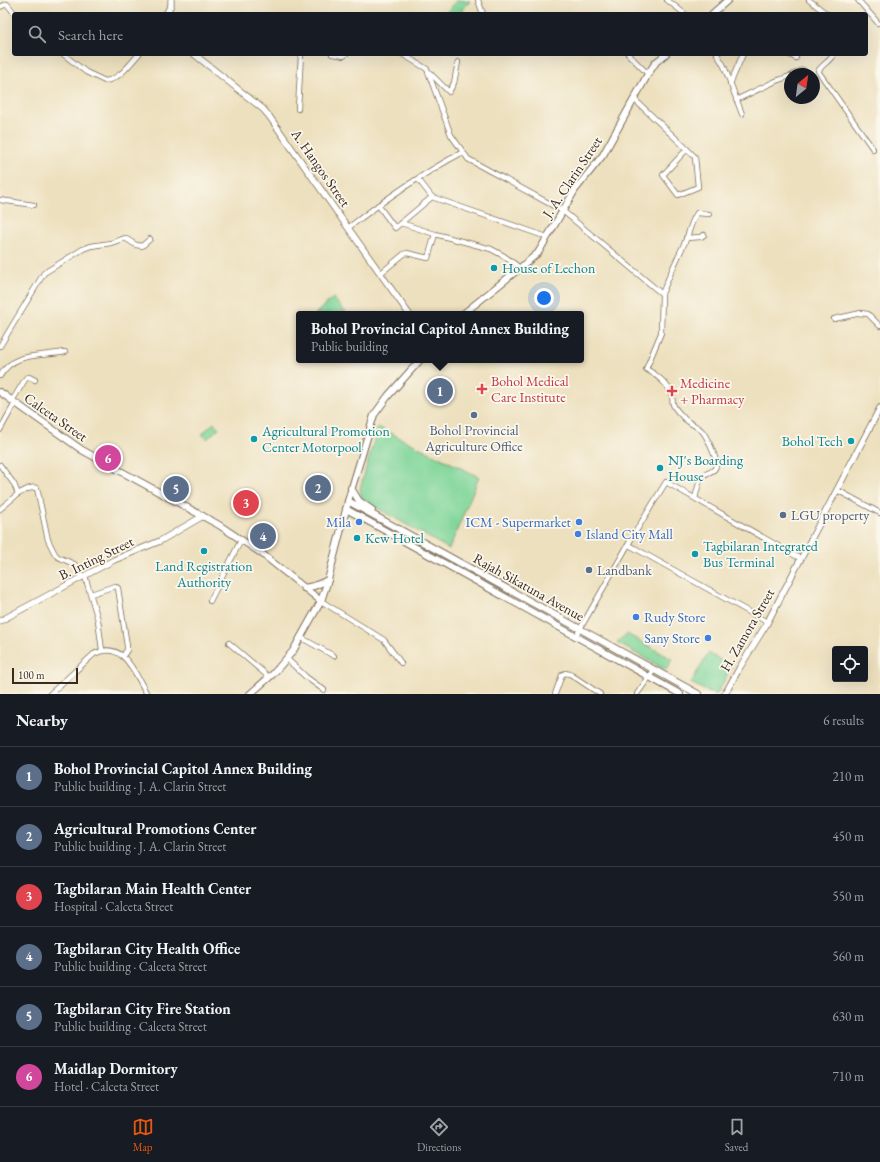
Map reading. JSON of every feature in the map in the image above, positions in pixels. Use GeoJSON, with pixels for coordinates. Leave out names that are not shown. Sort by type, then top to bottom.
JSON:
{"type":"FeatureCollection","features":[{"type":"Feature","properties":{"kind":"main road"},"geometry":{"type":"LineString","coordinates":[[714,12],[726,1]]}},
{"type":"Feature","properties":{"kind":"main road","name":"J. A. Clarin Street"},"geometry":{"type":"LineString","coordinates":[[467,311],[538,253],[575,190],[603,155],[648,74],[656,62],[664,56]]}},
{"type":"Feature","properties":{"kind":"main road"},"geometry":{"type":"LineString","coordinates":[[250,694],[287,659],[293,651],[321,600],[328,580],[351,488],[374,415],[388,396],[417,363]]}},
{"type":"Feature","properties":{"kind":"main road","name":"Calceta Street"},"geometry":{"type":"LineString","coordinates":[[0,392],[82,450],[203,516],[241,540],[321,600]]}},
{"type":"Feature","properties":{"kind":"main road"},"geometry":{"type":"LineString","coordinates":[[351,488],[359,501],[376,516]]}},
{"type":"Feature","properties":{"kind":"main road","name":"Rajah Sikatuna Avenue"},"geometry":{"type":"LineString","coordinates":[[348,501],[698,694]]}},
{"type":"Feature","properties":{"kind":"main road"},"geometry":{"type":"LineString","coordinates":[[346,509],[680,694]]}},
{"type":"Feature","properties":{"kind":"main road"},"geometry":{"type":"LineString","coordinates":[[440,560],[443,553]]}},
{"type":"Feature","properties":{"kind":"main road"},"geometry":{"type":"LineString","coordinates":[[304,588],[314,586],[328,580]]}},
{"type":"Feature","properties":{"kind":"main road"},"geometry":{"type":"LineString","coordinates":[[585,641],[590,634]]}},
{"type":"Feature","properties":{"kind":"street"},"geometry":{"type":"LineString","coordinates":[[167,12],[171,5],[171,0]]}},
{"type":"Feature","properties":{"kind":"street"},"geometry":{"type":"LineString","coordinates":[[478,0],[482,12]]}},
{"type":"Feature","properties":{"kind":"street"},"geometry":{"type":"LineString","coordinates":[[667,0],[682,12]]}},
{"type":"Feature","properties":{"kind":"street"},"geometry":{"type":"LineString","coordinates":[[809,0],[824,12]]}},
{"type":"Feature","properties":{"kind":"street"},"geometry":{"type":"LineString","coordinates":[[858,0],[878,23]]}},
{"type":"Feature","properties":{"kind":"street"},"geometry":{"type":"LineString","coordinates":[[0,8],[7,4],[14,12]]}},
{"type":"Feature","properties":{"kind":"street"},"geometry":{"type":"LineString","coordinates":[[66,56],[86,72],[105,81],[115,79],[128,68],[137,56]]}},
{"type":"Feature","properties":{"kind":"street","name":"A. Hangos Street"},"geometry":{"type":"LineString","coordinates":[[197,56],[263,109],[286,139],[407,311]]}},
{"type":"Feature","properties":{"kind":"street"},"geometry":{"type":"LineString","coordinates":[[298,109],[301,56]]}},
{"type":"Feature","properties":{"kind":"street"},"geometry":{"type":"LineString","coordinates":[[405,56],[427,69],[449,92],[454,83],[458,62]]}},
{"type":"Feature","properties":{"kind":"street"},"geometry":{"type":"LineString","coordinates":[[630,56],[648,74]]}},
{"type":"Feature","properties":{"kind":"street"},"geometry":{"type":"LineString","coordinates":[[718,56],[724,66],[742,114]]}},
{"type":"Feature","properties":{"kind":"street"},"geometry":{"type":"LineString","coordinates":[[730,84],[742,56]]}},
{"type":"Feature","properties":{"kind":"street"},"geometry":{"type":"LineString","coordinates":[[792,56],[796,58]]}},
{"type":"Feature","properties":{"kind":"street"},"geometry":{"type":"LineString","coordinates":[[833,56],[818,71],[874,149]]}},
{"type":"Feature","properties":{"kind":"street"},"geometry":{"type":"LineString","coordinates":[[427,69],[451,135],[468,159],[563,211],[662,294]]}},
{"type":"Feature","properties":{"kind":"street"},"geometry":{"type":"LineString","coordinates":[[736,100],[784,78]]}},
{"type":"Feature","properties":{"kind":"street"},"geometry":{"type":"LineString","coordinates":[[634,99],[695,156],[698,187],[678,195],[663,175],[687,149]]}},
{"type":"Feature","properties":{"kind":"street"},"geometry":{"type":"LineString","coordinates":[[348,228],[378,205],[441,163],[463,152]]}},
{"type":"Feature","properties":{"kind":"street"},"geometry":{"type":"LineString","coordinates":[[418,179],[432,197],[547,238]]}},
{"type":"Feature","properties":{"kind":"street"},"geometry":{"type":"LineString","coordinates":[[378,205],[395,228],[432,197]]}},
{"type":"Feature","properties":{"kind":"street"},"geometry":{"type":"LineString","coordinates":[[0,200],[34,205]]}},
{"type":"Feature","properties":{"kind":"street"},"geometry":{"type":"LineString","coordinates":[[695,498],[701,478],[716,467],[717,463],[703,432],[682,417],[673,403],[666,384],[646,369],[661,333],[662,294],[686,238],[689,226],[697,212],[709,214]]}},
{"type":"Feature","properties":{"kind":"street"},"geometry":{"type":"LineString","coordinates":[[401,223],[491,249],[504,256],[520,268]]}},
{"type":"Feature","properties":{"kind":"street"},"geometry":{"type":"LineString","coordinates":[[381,273],[407,253],[428,258],[435,234]]}},
{"type":"Feature","properties":{"kind":"street"},"geometry":{"type":"LineString","coordinates":[[686,238],[700,237],[704,235]]}},
{"type":"Feature","properties":{"kind":"street"},"geometry":{"type":"LineString","coordinates":[[0,346],[44,273],[78,251],[91,246],[111,243],[125,238],[136,245],[142,246],[150,239]]}},
{"type":"Feature","properties":{"kind":"street"},"geometry":{"type":"LineString","coordinates":[[834,319],[861,313],[868,314],[880,326]]}},
{"type":"Feature","properties":{"kind":"street"},"geometry":{"type":"LineString","coordinates":[[0,376],[4,368],[18,359],[29,356],[65,352]]}},
{"type":"Feature","properties":{"kind":"street"},"geometry":{"type":"LineString","coordinates":[[0,430],[26,378],[35,380]]}},
{"type":"Feature","properties":{"kind":"street","name":"H. Zamora Street"},"geometry":{"type":"LineString","coordinates":[[725,694],[767,622],[880,408]]}},
{"type":"Feature","properties":{"kind":"street"},"geometry":{"type":"LineString","coordinates":[[0,465],[14,484],[18,494]]}},
{"type":"Feature","properties":{"kind":"street"},"geometry":{"type":"LineString","coordinates":[[576,636],[666,482],[801,559]]}},
{"type":"Feature","properties":{"kind":"street"},"geometry":{"type":"LineString","coordinates":[[0,509],[28,488],[37,488],[48,540],[55,554],[58,557],[74,564],[84,576],[91,594],[98,620],[102,650]]}},
{"type":"Feature","properties":{"kind":"street"},"geometry":{"type":"LineString","coordinates":[[837,490],[880,513]]}},
{"type":"Feature","properties":{"kind":"street","name":"B. Inting Street"},"geometry":{"type":"LineString","coordinates":[[0,620],[114,560],[160,541],[203,516]]}},
{"type":"Feature","properties":{"kind":"street"},"geometry":{"type":"LineString","coordinates":[[210,601],[241,540]]}},
{"type":"Feature","properties":{"kind":"street"},"geometry":{"type":"LineString","coordinates":[[629,545],[767,622]]}},
{"type":"Feature","properties":{"kind":"street"},"geometry":{"type":"LineString","coordinates":[[91,594],[115,586],[118,588],[127,646],[127,650],[123,656]]}},
{"type":"Feature","properties":{"kind":"street"},"geometry":{"type":"LineString","coordinates":[[321,600],[384,640],[401,662]]}},
{"type":"Feature","properties":{"kind":"street"},"geometry":{"type":"LineString","coordinates":[[300,637],[334,656]]}},
{"type":"Feature","properties":{"kind":"street"},"geometry":{"type":"LineString","coordinates":[[229,644],[269,677]]}},
{"type":"Feature","properties":{"kind":"street"},"geometry":{"type":"LineString","coordinates":[[50,694],[94,654],[102,650],[115,652],[123,656],[130,664],[147,694]]}},
{"type":"Feature","properties":{"kind":"street"},"geometry":{"type":"LineString","coordinates":[[287,659],[306,677],[324,690]]}},
{"type":"Feature","properties":{"kind":"street"},"geometry":{"type":"LineString","coordinates":[[637,694],[654,670]]}},
{"type":"Feature","properties":{"kind":"street"},"geometry":{"type":"LineString","coordinates":[[555,694],[562,675],[566,673],[570,674],[597,693]]}},
{"type":"Feature","properties":{"kind":"green space"},"geometry":{"type":"Polygon","coordinates":[[[457,0],[470,1],[461,12],[447,12],[457,0]]]}},
{"type":"Feature","properties":{"kind":"green space"},"geometry":{"type":"Polygon","coordinates":[[[333,298],[344,311],[318,311],[333,298]]]}},
{"type":"Feature","properties":{"kind":"green space"},"geometry":{"type":"Polygon","coordinates":[[[214,423],[219,428],[207,439],[202,434],[214,423]]]}},
{"type":"Feature","properties":{"kind":"green space"},"geometry":{"type":"Polygon","coordinates":[[[378,427],[479,477],[449,549],[362,498],[360,489],[378,427]]]}},
{"type":"Feature","properties":{"kind":"green space"},"geometry":{"type":"Polygon","coordinates":[[[627,634],[672,659],[666,670],[617,643],[627,634]]]}},
{"type":"Feature","properties":{"kind":"green space"},"geometry":{"type":"Polygon","coordinates":[[[708,653],[732,666],[717,694],[712,694],[691,683],[708,653]]]}},
{"type":"Feature","properties":{"kind":"place","name":"House of Lechon"},"geometry":{"type":"Point","coordinates":[494,268]}},
{"type":"Feature","properties":{"kind":"place","name":"Bohol Medical Care Institute"},"geometry":{"type":"Point","coordinates":[482,389]}},
{"type":"Feature","properties":{"kind":"place","name":"Bohol Provincial Capitol Annex Building"},"geometry":{"type":"Point","coordinates":[440,391]}},
{"type":"Feature","properties":{"kind":"place","name":"Medicine + Pharmacy"},"geometry":{"type":"Point","coordinates":[672,391]}},
{"type":"Feature","properties":{"kind":"place","name":"Bohol Provincial Agriculture Office"},"geometry":{"type":"Point","coordinates":[474,415]}},
{"type":"Feature","properties":{"kind":"place","name":"Agricultural Promotion Center Motorpool"},"geometry":{"type":"Point","coordinates":[254,439]}},
{"type":"Feature","properties":{"kind":"place","name":"Bohol Tech"},"geometry":{"type":"Point","coordinates":[851,441]}},
{"type":"Feature","properties":{"kind":"place","name":"Maidlap Dormitory"},"geometry":{"type":"Point","coordinates":[108,458]}},
{"type":"Feature","properties":{"kind":"place","name":"NJ's Boarding House"},"geometry":{"type":"Point","coordinates":[660,468]}},
{"type":"Feature","properties":{"kind":"place","name":"Agricultural Promotions Center"},"geometry":{"type":"Point","coordinates":[318,488]}},
{"type":"Feature","properties":{"kind":"place","name":"Tagbilaran City Fire Station"},"geometry":{"type":"Point","coordinates":[176,489]}},
{"type":"Feature","properties":{"kind":"place","name":"Tagbilaran Main Health Center"},"geometry":{"type":"Point","coordinates":[246,503]}},
{"type":"Feature","properties":{"kind":"place","name":"LGU property"},"geometry":{"type":"Point","coordinates":[783,515]}},
{"type":"Feature","properties":{"kind":"place","name":"Mila"},"geometry":{"type":"Point","coordinates":[359,522]}},
{"type":"Feature","properties":{"kind":"place","name":"ICM - Supermarket"},"geometry":{"type":"Point","coordinates":[579,522]}},
{"type":"Feature","properties":{"kind":"place","name":"Island City Mall"},"geometry":{"type":"Point","coordinates":[578,534]}},
{"type":"Feature","properties":{"kind":"place","name":"Tagbilaran City Health Office"},"geometry":{"type":"Point","coordinates":[263,536]}},
{"type":"Feature","properties":{"kind":"place","name":"Kew Hotel"},"geometry":{"type":"Point","coordinates":[357,538]}},
{"type":"Feature","properties":{"kind":"place","name":"Land Registration Authority"},"geometry":{"type":"Point","coordinates":[204,551]}},
{"type":"Feature","properties":{"kind":"place","name":"Tagbilaran Integrated Bus Terminal"},"geometry":{"type":"Point","coordinates":[695,554]}},
{"type":"Feature","properties":{"kind":"place","name":"Landbank"},"geometry":{"type":"Point","coordinates":[589,570]}},
{"type":"Feature","properties":{"kind":"place","name":"Rudy Store"},"geometry":{"type":"Point","coordinates":[636,617]}},
{"type":"Feature","properties":{"kind":"place","name":"Sany Store"},"geometry":{"type":"Point","coordinates":[708,638]}}]}
